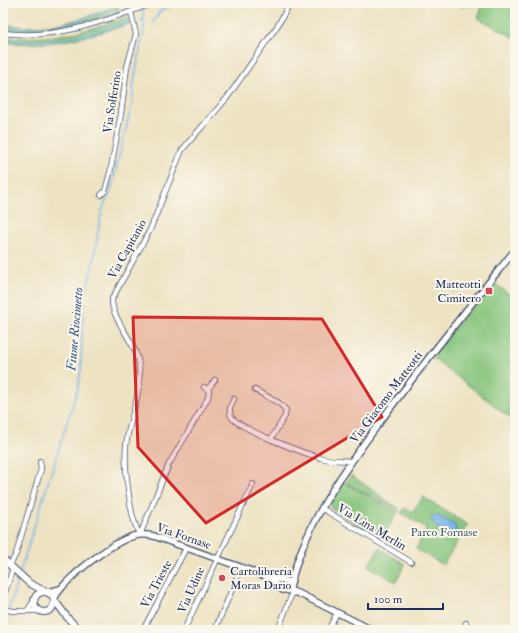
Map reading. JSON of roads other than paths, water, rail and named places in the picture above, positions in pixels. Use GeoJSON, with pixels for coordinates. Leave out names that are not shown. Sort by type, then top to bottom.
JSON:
{"type":"FeatureCollection","features":[{"type":"Feature","properties":{"kind":"main road"},"geometry":{"type":"LineString","coordinates":[[3,559],[29,583],[47,592],[66,617],[79,630]]}},
{"type":"Feature","properties":{"kind":"main road"},"geometry":{"type":"LineString","coordinates":[[29,583],[35,598],[35,605],[44,611],[66,617]]}},
{"type":"Feature","properties":{"kind":"main road"},"geometry":{"type":"LineString","coordinates":[[35,598],[40,592],[47,592]]}},
{"type":"Feature","properties":{"kind":"main road"},"geometry":{"type":"LineString","coordinates":[[44,611],[52,608],[54,600]]}},
{"type":"Feature","properties":{"kind":"street"},"geometry":{"type":"LineString","coordinates":[[3,33],[36,35],[60,33],[81,28],[154,3]]}},
{"type":"Feature","properties":{"kind":"street","name":"Via Capitanio"},"geometry":{"type":"LineString","coordinates":[[140,535],[131,508],[125,453],[127,436],[137,399],[140,368],[133,345],[113,308],[112,299],[150,230],[182,150],[228,98],[278,25],[290,3]]}},
{"type":"Feature","properties":{"kind":"street"},"geometry":{"type":"LineString","coordinates":[[457,3],[464,6],[474,4]]}},
{"type":"Feature","properties":{"kind":"street","name":"Via Solferino"},"geometry":{"type":"LineString","coordinates":[[101,194],[105,191],[110,172],[121,114],[127,67],[136,34],[131,12]]}},
{"type":"Feature","properties":{"kind":"street","name":"Via Giacomo Matteotti"},"geometry":{"type":"LineString","coordinates":[[286,582],[294,570],[323,509],[352,461],[407,386],[515,250]]}},
{"type":"Feature","properties":{"kind":"street"},"geometry":{"type":"LineString","coordinates":[[140,535],[169,464],[208,398],[206,388],[215,380]]}},
{"type":"Feature","properties":{"kind":"street"},"geometry":{"type":"LineString","coordinates":[[255,390],[279,404],[286,410],[285,416],[272,439]]}},
{"type":"Feature","properties":{"kind":"street"},"geometry":{"type":"LineString","coordinates":[[234,399],[230,408],[230,414],[234,421],[272,439],[322,459],[352,461]]}},
{"type":"Feature","properties":{"kind":"street"},"geometry":{"type":"LineString","coordinates":[[3,598],[41,470],[40,461]]}},
{"type":"Feature","properties":{"kind":"street","name":"Via Udine"},"geometry":{"type":"LineString","coordinates":[[184,630],[253,484]]}},
{"type":"Feature","properties":{"kind":"street","name":"Via Lina Merlin"},"geometry":{"type":"LineString","coordinates":[[323,509],[411,562]]}},
{"type":"Feature","properties":{"kind":"street","name":"Via Fornase"},"geometry":{"type":"LineString","coordinates":[[54,600],[62,588],[94,559],[120,543],[140,535],[154,536],[240,568],[286,582],[300,594]]}},
{"type":"Feature","properties":{"kind":"street","name":"Via Trieste"},"geometry":{"type":"LineString","coordinates":[[144,630],[186,548]]}},
{"type":"Feature","properties":{"kind":"street"},"geometry":{"type":"LineString","coordinates":[[217,625],[240,568]]}},
{"type":"Feature","properties":{"kind":"street","name":"Via Fornase"},"geometry":{"type":"LineString","coordinates":[[265,576],[282,590],[293,591],[300,594],[372,630]]}},
{"type":"Feature","properties":{"kind":"street"},"geometry":{"type":"LineString","coordinates":[[280,587],[286,582]]}},
{"type":"Feature","properties":{"kind":"street"},"geometry":{"type":"LineString","coordinates":[[286,582],[287,590]]}},
{"type":"Feature","properties":{"kind":"street","name":"Via Fornase"},"geometry":{"type":"LineString","coordinates":[[47,592],[62,588]]}},
{"type":"Feature","properties":{"kind":"street"},"geometry":{"type":"LineString","coordinates":[[278,630],[293,591]]}},
{"type":"Feature","properties":{"kind":"street"},"geometry":{"type":"LineString","coordinates":[[27,611],[35,598]]}},
{"type":"Feature","properties":{"kind":"street"},"geometry":{"type":"LineString","coordinates":[[3,609],[13,611],[44,611]]}},
{"type":"Feature","properties":{"kind":"street"},"geometry":{"type":"LineString","coordinates":[[328,630],[337,612]]}},
{"type":"Feature","properties":{"kind":"street"},"geometry":{"type":"LineString","coordinates":[[465,630],[466,623]]}},
{"type":"Feature","properties":{"kind":"water"},"geometry":{"type":"Polygon","coordinates":[[[437,515],[456,526],[456,531],[453,536],[444,535],[433,523],[431,520],[433,516],[437,515]]]}},
{"type":"Feature","properties":{"kind":"waterway"},"geometry":{"type":"LineString","coordinates":[[153,23],[160,11],[179,3]]}},
{"type":"Feature","properties":{"kind":"waterway","name":"Fiume Riocimetto"},"geometry":{"type":"LineString","coordinates":[[20,572],[78,388],[81,369],[83,303],[94,259],[103,207],[110,193],[132,104],[134,81],[144,30],[143,9]]}},
{"type":"Feature","properties":{"kind":"waterway"},"geometry":{"type":"LineString","coordinates":[[3,26],[32,29],[46,28],[87,19],[114,10],[115,12]]}},
{"type":"Feature","properties":{"kind":"waterway","name":"Fiume Riocimetto"},"geometry":{"type":"LineString","coordinates":[[138,21],[143,20]]}},
{"type":"Feature","properties":{"kind":"waterway"},"geometry":{"type":"LineString","coordinates":[[3,40],[36,42],[67,38],[99,31],[130,21]]}},
{"type":"Feature","properties":{"kind":"waterway","name":"Fiume Riocimetto"},"geometry":{"type":"LineString","coordinates":[[3,628],[19,576]]}},
{"type":"Feature","properties":{"kind":"place","name":"Matteotti Cimitero"},"geometry":{"type":"Point","coordinates":[489,291]}},
{"type":"Feature","properties":{"kind":"place","name":"Cartolibreria Moras Dario"},"geometry":{"type":"Point","coordinates":[222,578]}},
{"type":"Feature","properties":{"kind":"park label","name":"Parco Fornase"},"geometry":{"type":"Point","coordinates":[444,532]}}]}
